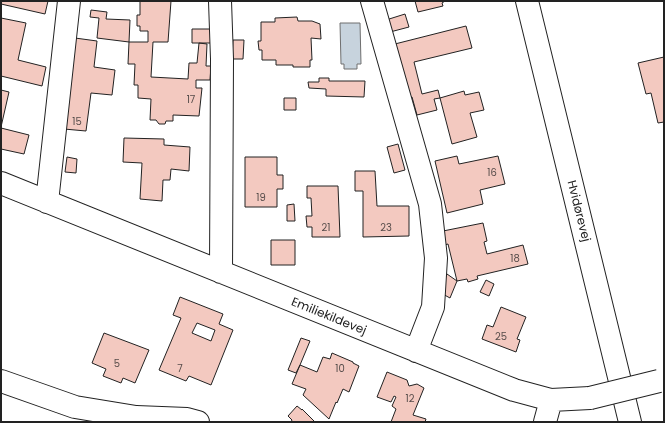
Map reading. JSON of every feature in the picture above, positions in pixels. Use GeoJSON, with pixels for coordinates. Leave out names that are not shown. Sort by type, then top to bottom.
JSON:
{"type":"FeatureCollection","features":[{"type":"Feature","properties":{"kind":"street"},"geometry":{"type":"LineString","coordinates":[[47,202],[69,1]]}},
{"type":"Feature","properties":{"kind":"street"},"geometry":{"type":"LineString","coordinates":[[220,1],[222,59],[221,272]]}},
{"type":"Feature","properties":{"kind":"street"},"geometry":{"type":"LineString","coordinates":[[372,1],[430,204],[436,258],[433,307],[416,351]]}},
{"type":"Feature","properties":{"kind":"street","name":"Hvidørevej"},"geometry":{"type":"LineString","coordinates":[[527,1],[630,422]]}},
{"type":"Feature","properties":{"kind":"street","name":"Emiliekildevej"},"geometry":{"type":"LineString","coordinates":[[1,184],[514,390],[551,400],[590,398],[661,381]]}},
{"type":"Feature","properties":{"kind":"street"},"geometry":{"type":"LineString","coordinates":[[1,381],[75,407],[136,417],[187,419],[198,422]]}},
{"type":"Feature","properties":{"kind":"street"},"geometry":{"type":"LineString","coordinates":[[545,422],[551,400]]}},
{"type":"Feature","properties":{"kind":"shaded area"},"geometry":{"type":"Polygon","coordinates":[[[340,23],[360,23],[361,64],[357,64],[357,69],[344,69],[344,64],[341,64],[340,23]]]}},
{"type":"Feature","properties":{"kind":"building"},"geometry":{"type":"Polygon","coordinates":[[[1,1],[48,1],[45,14],[1,4],[1,1]]]}},
{"type":"Feature","properties":{"kind":"building"},"geometry":{"type":"Polygon","coordinates":[[[140,1],[171,1],[168,42],[153,42],[151,77],[188,79],[189,63],[197,63],[199,43],[207,44],[206,66],[211,66],[210,80],[196,80],[196,88],[202,88],[199,116],[173,115],[173,121],[166,121],[165,124],[159,124],[156,120],[150,120],[151,99],[138,98],[138,85],[134,85],[135,64],[128,64],[129,42],[148,42],[148,31],[140,31],[140,26],[137,26],[137,15],[140,15],[140,1]]]}},
{"type":"Feature","properties":{"kind":"building"},"geometry":{"type":"Polygon","coordinates":[[[415,1],[445,1],[442,3],[443,6],[418,12],[415,1]]]}},
{"type":"Feature","properties":{"kind":"building"},"geometry":{"type":"Polygon","coordinates":[[[91,10],[107,12],[106,19],[130,20],[129,42],[97,38],[99,18],[90,17],[91,10]]]}},
{"type":"Feature","properties":{"kind":"building"},"geometry":{"type":"Polygon","coordinates":[[[405,14],[409,27],[390,32],[386,20],[405,14]]]}},
{"type":"Feature","properties":{"kind":"building"},"geometry":{"type":"Polygon","coordinates":[[[297,17],[298,21],[312,21],[320,24],[321,39],[311,38],[312,60],[310,60],[310,67],[276,65],[276,60],[262,60],[262,50],[259,50],[258,41],[261,41],[261,22],[275,22],[275,18],[297,17]]]}},
{"type":"Feature","properties":{"kind":"building"},"geometry":{"type":"Polygon","coordinates":[[[1,18],[26,23],[18,60],[46,67],[42,86],[1,76],[1,18]]]}},
{"type":"Feature","properties":{"kind":"building"},"geometry":{"type":"Polygon","coordinates":[[[466,26],[472,48],[414,62],[422,94],[438,90],[440,98],[434,99],[437,110],[417,115],[412,97],[406,98],[387,46],[466,26]]]}},
{"type":"Feature","properties":{"kind":"building"},"geometry":{"type":"Polygon","coordinates":[[[192,29],[211,29],[211,43],[192,43],[192,29]]]}},
{"type":"Feature","properties":{"kind":"building"},"geometry":{"type":"Polygon","coordinates":[[[75,38],[97,41],[94,67],[115,70],[112,95],[91,93],[86,131],[64,129],[75,38]]]}},
{"type":"Feature","properties":{"kind":"building"},"geometry":{"type":"Polygon","coordinates":[[[233,40],[244,40],[243,59],[232,59],[233,40]]]}},
{"type":"Feature","properties":{"kind":"building"},"geometry":{"type":"Polygon","coordinates":[[[664,57],[664,122],[658,123],[651,93],[646,94],[638,63],[664,57]]]}},
{"type":"Feature","properties":{"kind":"building"},"geometry":{"type":"Polygon","coordinates":[[[319,78],[329,78],[329,81],[365,81],[364,97],[326,96],[326,89],[309,88],[308,82],[319,82],[319,78]]]}},
{"type":"Feature","properties":{"kind":"building"},"geometry":{"type":"Polygon","coordinates":[[[1,90],[9,92],[1,127],[1,90]]]}},
{"type":"Feature","properties":{"kind":"building"},"geometry":{"type":"Polygon","coordinates":[[[464,91],[465,95],[479,92],[484,110],[470,113],[477,137],[452,144],[440,98],[464,91]]]}},
{"type":"Feature","properties":{"kind":"building"},"geometry":{"type":"Polygon","coordinates":[[[284,98],[296,98],[296,110],[284,110],[284,98]]]}},
{"type":"Feature","properties":{"kind":"building"},"geometry":{"type":"Polygon","coordinates":[[[1,128],[29,135],[24,154],[1,149],[1,128]]]}},
{"type":"Feature","properties":{"kind":"building"},"geometry":{"type":"Polygon","coordinates":[[[124,138],[164,139],[164,145],[190,147],[189,171],[171,169],[170,180],[163,180],[162,201],[140,199],[142,163],[123,162],[124,138]]]}},
{"type":"Feature","properties":{"kind":"building"},"geometry":{"type":"Polygon","coordinates":[[[398,144],[405,170],[394,173],[387,147],[398,144]]]}},
{"type":"Feature","properties":{"kind":"building"},"geometry":{"type":"Polygon","coordinates":[[[457,156],[459,164],[498,156],[505,184],[480,190],[483,204],[447,213],[435,161],[457,156]]]}},
{"type":"Feature","properties":{"kind":"building"},"geometry":{"type":"Polygon","coordinates":[[[67,157],[77,159],[76,173],[65,172],[67,157]]]}},
{"type":"Feature","properties":{"kind":"building"},"geometry":{"type":"Polygon","coordinates":[[[245,157],[277,157],[277,175],[283,175],[283,189],[277,189],[277,207],[245,207],[245,157]]]}},
{"type":"Feature","properties":{"kind":"building"},"geometry":{"type":"Polygon","coordinates":[[[355,171],[375,171],[377,206],[409,206],[409,236],[363,237],[363,191],[355,191],[355,171]]]}},
{"type":"Feature","properties":{"kind":"building"},"geometry":{"type":"Polygon","coordinates":[[[307,186],[338,186],[340,237],[312,237],[312,227],[307,227],[306,216],[312,216],[311,198],[307,198],[307,186]]]}},
{"type":"Feature","properties":{"kind":"building"},"geometry":{"type":"Polygon","coordinates":[[[294,204],[295,221],[287,221],[287,205],[294,204]]]}},
{"type":"Feature","properties":{"kind":"building"},"geometry":{"type":"Polygon","coordinates":[[[483,223],[487,241],[484,242],[487,254],[523,245],[528,264],[477,276],[478,279],[468,282],[467,279],[457,281],[448,244],[441,246],[438,232],[483,223]]]}},
{"type":"Feature","properties":{"kind":"building"},"geometry":{"type":"Polygon","coordinates":[[[271,240],[295,240],[295,265],[271,265],[271,240]]]}},
{"type":"Feature","properties":{"kind":"building"},"geometry":{"type":"Polygon","coordinates":[[[447,274],[457,281],[450,298],[439,292],[447,274]]]}},
{"type":"Feature","properties":{"kind":"building"},"geometry":{"type":"Polygon","coordinates":[[[486,280],[494,284],[489,296],[480,292],[486,280]]]}},
{"type":"Feature","properties":{"kind":"building"},"geometry":{"type":"Polygon","coordinates":[[[180,297],[223,314],[219,324],[233,330],[211,385],[189,376],[186,381],[159,370],[181,318],[173,315],[180,297]],[[197,323],[192,333],[211,341],[215,330],[197,323]]]}},
{"type":"Feature","properties":{"kind":"building"},"geometry":{"type":"Polygon","coordinates":[[[501,307],[526,317],[517,339],[520,340],[516,352],[482,339],[487,325],[493,327],[501,307]]]}},
{"type":"Feature","properties":{"kind":"building"},"geometry":{"type":"Polygon","coordinates":[[[104,333],[149,350],[135,383],[123,378],[121,383],[103,376],[106,369],[92,363],[104,333]]]}},
{"type":"Feature","properties":{"kind":"building"},"geometry":{"type":"Polygon","coordinates":[[[301,338],[310,341],[296,373],[288,370],[301,338]]]}},
{"type":"Feature","properties":{"kind":"building"},"geometry":{"type":"Polygon","coordinates":[[[332,353],[359,366],[349,392],[343,389],[329,419],[303,395],[306,389],[292,384],[300,365],[317,372],[323,357],[330,359],[332,353]]]}},
{"type":"Feature","properties":{"kind":"building"},"geometry":{"type":"Polygon","coordinates":[[[387,372],[407,380],[409,386],[417,384],[424,388],[413,415],[426,419],[425,422],[391,422],[396,409],[392,406],[396,397],[394,396],[391,402],[377,397],[387,372]]]}},
{"type":"Feature","properties":{"kind":"building"},"geometry":{"type":"Polygon","coordinates":[[[297,406],[315,422],[291,422],[292,420],[288,416],[297,406]]]}}]}
